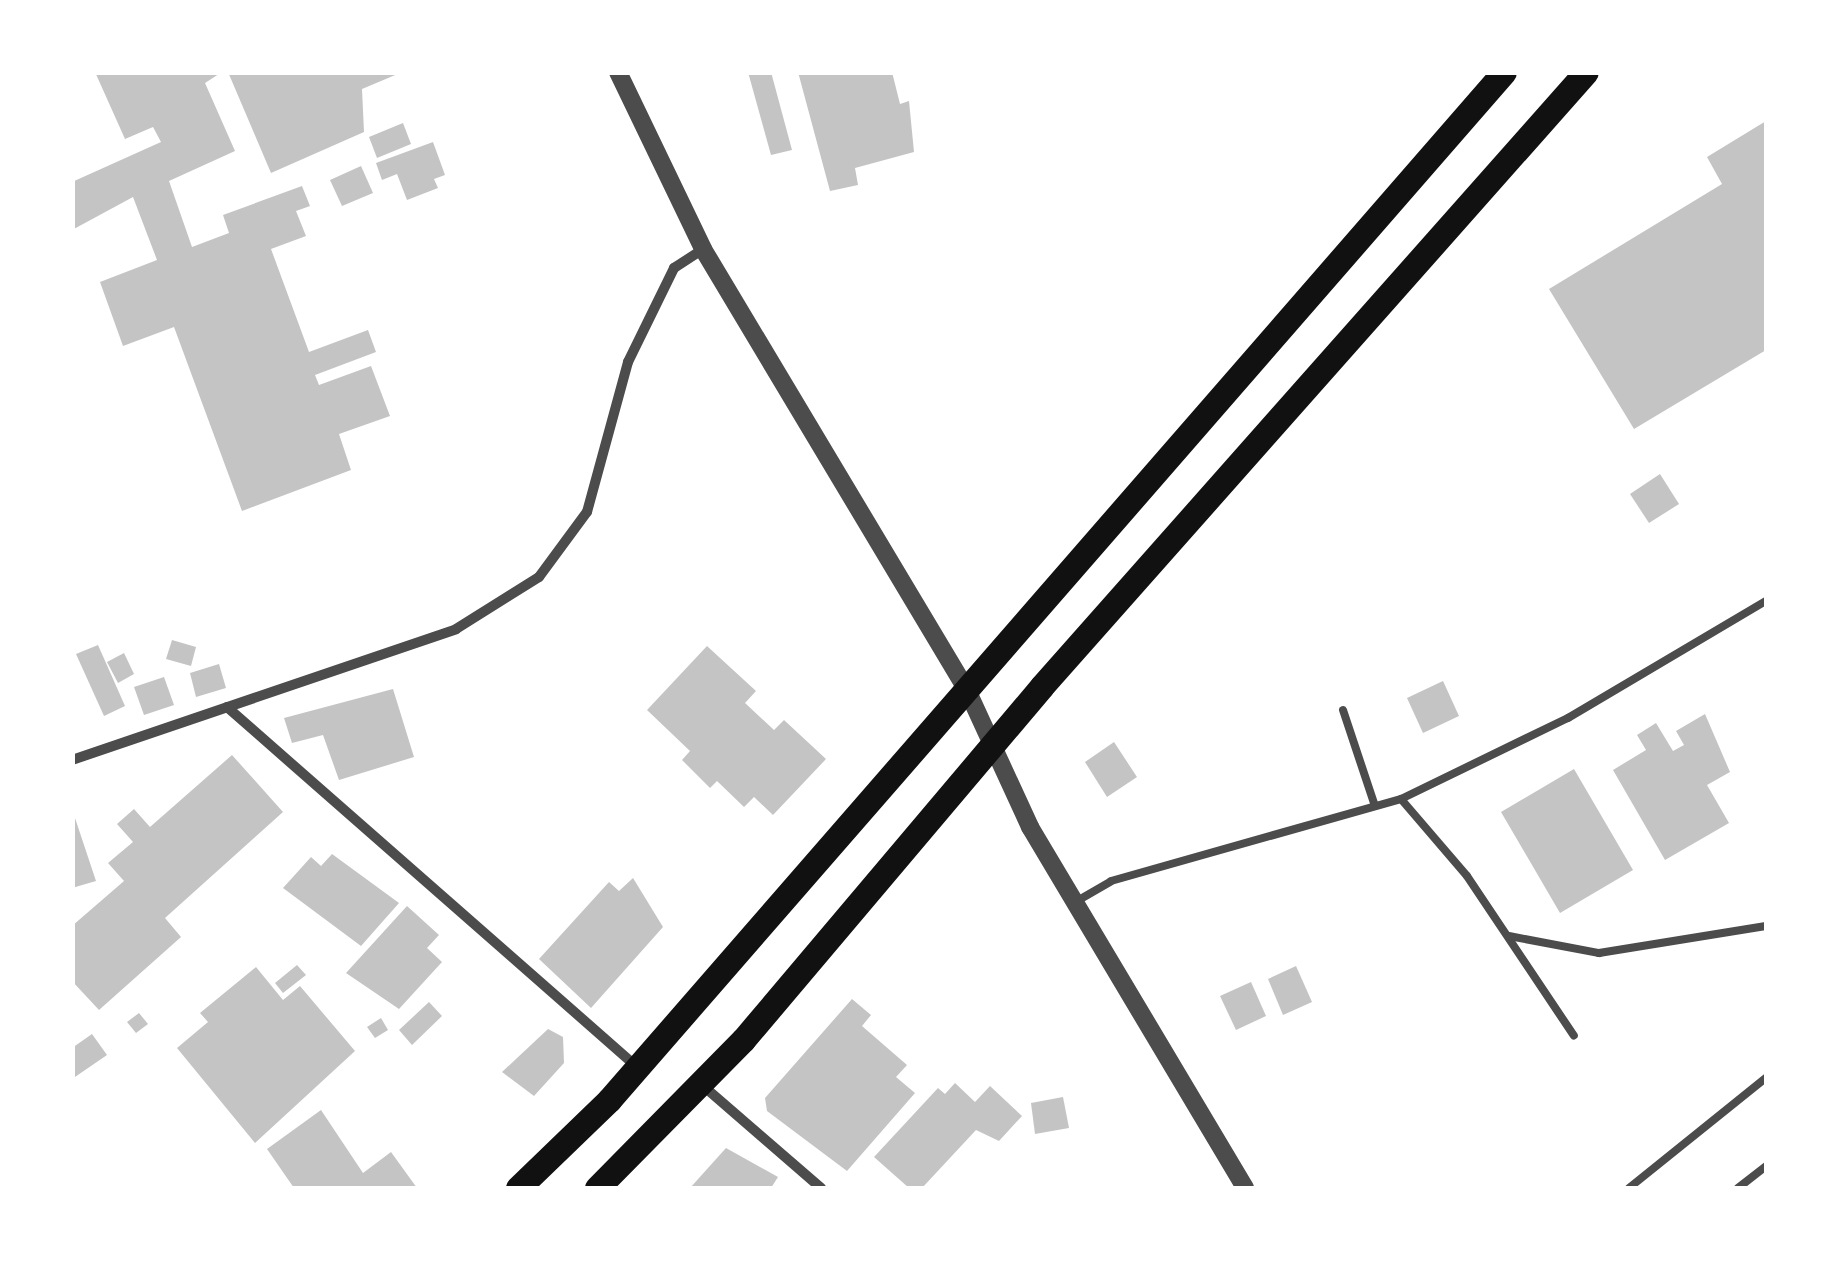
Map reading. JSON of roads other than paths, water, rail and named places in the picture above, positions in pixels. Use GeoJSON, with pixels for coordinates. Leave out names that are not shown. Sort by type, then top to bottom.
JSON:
{"type":"FeatureCollection","features":[{"type":"Feature","properties":{"kind":"main road"},"geometry":{"type":"LineString","coordinates":[[518,1188],[638,1068],[1504,72]]}},
{"type":"Feature","properties":{"kind":"main road"},"geometry":{"type":"LineString","coordinates":[[597,1188],[700,1084],[995,741],[1586,72]]}},
{"type":"Feature","properties":{"kind":"street"},"geometry":{"type":"LineString","coordinates":[[618,72],[703,249],[968,692],[1073,903],[1245,1188]]}},
{"type":"Feature","properties":{"kind":"street"},"geometry":{"type":"LineString","coordinates":[[72,760],[456,628],[539,578],[587,512],[628,362],[674,268],[703,249]]}},
{"type":"Feature","properties":{"kind":"street"},"geometry":{"type":"LineString","coordinates":[[227,707],[638,1068]]}},
{"type":"Feature","properties":{"kind":"street"},"geometry":{"type":"LineString","coordinates":[[700,1084],[821,1188]]}},
{"type":"Feature","properties":{"kind":"lane"},"geometry":{"type":"LineString","coordinates":[[1073,903],[1112,880],[1401,799],[1568,718],[1766,601]]}},
{"type":"Feature","properties":{"kind":"lane"},"geometry":{"type":"LineString","coordinates":[[1343,710],[1375,806]]}},
{"type":"Feature","properties":{"kind":"lane"},"geometry":{"type":"LineString","coordinates":[[1401,799],[1509,936],[1574,1036]]}},
{"type":"Feature","properties":{"kind":"lane"},"geometry":{"type":"LineString","coordinates":[[1509,936],[1599,954],[1766,926]]}},
{"type":"Feature","properties":{"kind":"lane"},"geometry":{"type":"LineString","coordinates":[[1629,1188],[1766,1078]]}},
{"type":"Feature","properties":{"kind":"lane"},"geometry":{"type":"LineString","coordinates":[[1738,1188],[1766,1166]]}}]}
